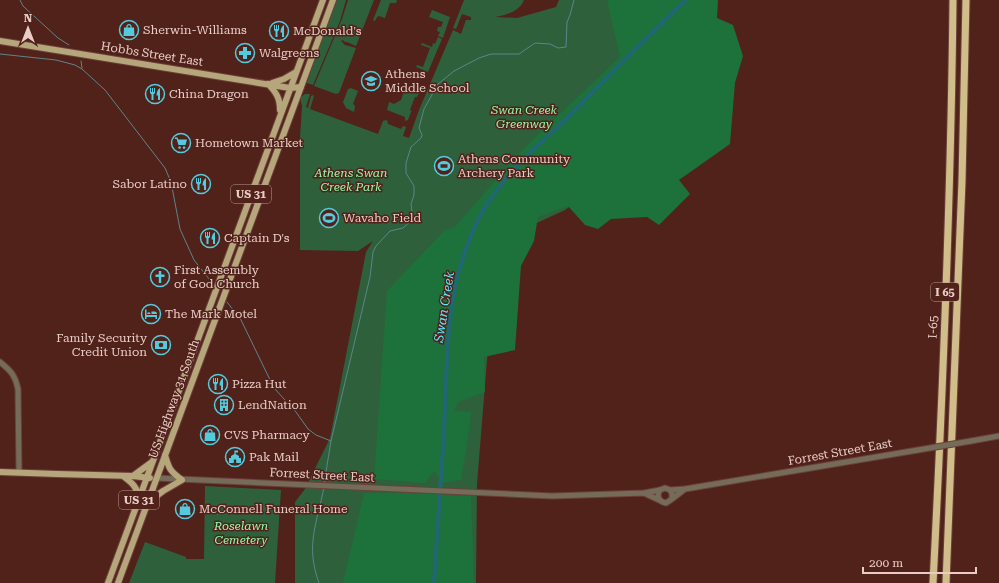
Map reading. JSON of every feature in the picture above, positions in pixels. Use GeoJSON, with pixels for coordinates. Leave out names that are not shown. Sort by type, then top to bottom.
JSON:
{"type":"FeatureCollection","features":[{"type":"Feature","properties":{"kind":"highway","name":"I-65"},"geometry":{"type":"LineString","coordinates":[[933,583],[944,309],[953,0]]}},
{"type":"Feature","properties":{"kind":"highway","name":"I 65"},"geometry":{"type":"LineString","coordinates":[[946,583],[962,181],[966,0]]}},
{"type":"Feature","properties":{"kind":"main road","name":"US 31"},"geometry":{"type":"LineString","coordinates":[[290,88],[323,0]]}},
{"type":"Feature","properties":{"kind":"main road","name":"US 31"},"geometry":{"type":"LineString","coordinates":[[301,87],[333,0]]}},
{"type":"Feature","properties":{"kind":"main road","name":"Hobbs Street East"},"geometry":{"type":"LineString","coordinates":[[0,41],[290,88],[301,87]]}},
{"type":"Feature","properties":{"kind":"main road"},"geometry":{"type":"LineString","coordinates":[[268,84],[279,82],[296,72]]}},
{"type":"Feature","properties":{"kind":"main road"},"geometry":{"type":"LineString","coordinates":[[268,84],[276,92],[280,101],[280,116]]}},
{"type":"Feature","properties":{"kind":"main road","name":"US Highway 31 South"},"geometry":{"type":"LineString","coordinates":[[118,583],[301,87]]}},
{"type":"Feature","properties":{"kind":"main road","name":"US Highway 31 South"},"geometry":{"type":"LineString","coordinates":[[108,583],[290,88]]}},
{"type":"Feature","properties":{"kind":"main road"},"geometry":{"type":"LineString","coordinates":[[147,504],[163,491],[182,480],[171,472],[165,455]]}},
{"type":"Feature","properties":{"kind":"main road"},"geometry":{"type":"LineString","coordinates":[[133,476],[154,461]]}},
{"type":"Feature","properties":{"kind":"main road","name":"Forrest Street East"},"geometry":{"type":"LineString","coordinates":[[0,472],[156,478]]}},
{"type":"Feature","properties":{"kind":"main road"},"geometry":{"type":"LineString","coordinates":[[123,476],[136,488],[138,493],[138,501]]}},
{"type":"Feature","properties":{"kind":"street"},"geometry":{"type":"LineString","coordinates":[[0,362],[12,372],[18,389],[19,472]]}},
{"type":"Feature","properties":{"kind":"street","name":"Forrest Street East"},"geometry":{"type":"LineString","coordinates":[[670,490],[685,489],[999,436]]}},
{"type":"Feature","properties":{"kind":"street","name":"Forrest Street East"},"geometry":{"type":"LineString","coordinates":[[156,478],[552,496],[644,493],[660,490]]}},
{"type":"Feature","properties":{"kind":"street"},"geometry":{"type":"LineString","coordinates":[[665,488],[670,490],[673,495],[672,499],[666,503],[659,500],[658,496],[660,490],[665,488]]}},
{"type":"Feature","properties":{"kind":"street","name":"Forrest Street East"},"geometry":{"type":"LineString","coordinates":[[672,499],[685,489]]}},
{"type":"Feature","properties":{"kind":"street","name":"Forrest Street East"},"geometry":{"type":"LineString","coordinates":[[644,493],[659,500]]}},
{"type":"Feature","properties":{"kind":"green space"},"geometry":{"type":"Polygon","coordinates":[[[335,0],[346,0],[340,21],[313,85],[307,82],[335,0]]]}},
{"type":"Feature","properties":{"kind":"green space"},"geometry":{"type":"Polygon","coordinates":[[[348,0],[374,0],[356,46],[343,40],[341,41],[345,45],[356,48],[339,93],[336,94],[314,86],[342,19],[348,0]]]}},
{"type":"Feature","properties":{"kind":"green space"},"geometry":{"type":"Polygon","coordinates":[[[381,0],[397,0],[396,3],[390,3],[385,18],[379,16],[375,21],[373,20],[381,0]]]}},
{"type":"Feature","properties":{"kind":"green space","name":"Swan Creek Greenway"},"geometry":{"type":"Polygon","coordinates":[[[464,0],[524,0],[516,10],[508,14],[495,17],[517,18],[556,7],[559,0],[714,0],[619,170],[565,210],[517,232],[493,286],[477,484],[476,583],[295,583],[295,502],[305,489],[330,438],[366,252],[373,241],[358,251],[300,250],[300,138],[302,106],[300,98],[305,94],[310,94],[306,107],[308,108],[311,96],[313,95],[310,109],[378,134],[383,121],[387,120],[388,124],[401,129],[403,126],[406,127],[403,136],[409,138],[419,110],[453,30],[461,34],[466,20],[471,20],[471,17],[462,14],[456,29],[453,28],[464,0]]]}},
{"type":"Feature","properties":{"kind":"green space"},"geometry":{"type":"Polygon","coordinates":[[[607,0],[718,0],[717,18],[733,25],[743,56],[735,83],[730,144],[679,180],[690,194],[659,225],[647,217],[611,219],[598,229],[585,225],[568,206],[538,217],[534,241],[521,266],[515,350],[484,357],[485,392],[458,402],[454,411],[471,412],[461,480],[443,483],[434,471],[425,483],[374,479],[387,291],[445,230],[454,228],[525,147],[620,57],[607,0]]]}},
{"type":"Feature","properties":{"kind":"green space"},"geometry":{"type":"Polygon","coordinates":[[[432,10],[450,17],[443,38],[438,36],[440,32],[437,31],[438,27],[441,27],[443,22],[429,17],[432,10]]]}},
{"type":"Feature","properties":{"kind":"green space"},"geometry":{"type":"Polygon","coordinates":[[[438,37],[442,39],[428,72],[416,67],[417,65],[423,67],[430,48],[421,45],[422,43],[432,47],[433,43],[435,44],[438,37]]]}},
{"type":"Feature","properties":{"kind":"green space"},"geometry":{"type":"Polygon","coordinates":[[[351,88],[358,91],[353,104],[355,106],[354,112],[346,108],[343,102],[348,89],[351,88]]]}},
{"type":"Feature","properties":{"kind":"green space"},"geometry":{"type":"Polygon","coordinates":[[[405,88],[419,93],[417,97],[415,97],[410,110],[412,112],[408,120],[405,121],[405,117],[387,110],[389,102],[394,104],[401,100],[405,88]]]}},
{"type":"Feature","properties":{"kind":"green space","name":"Roselawn Cemetery"},"geometry":{"type":"Polygon","coordinates":[[[205,486],[281,490],[275,583],[129,583],[145,542],[186,557],[186,559],[204,559],[205,486]]]}},
{"type":"Feature","properties":{"kind":"green space"},"geometry":{"type":"Polygon","coordinates":[[[364,493],[409,493],[471,496],[474,583],[343,583],[364,493]]]}},
{"type":"Feature","properties":{"kind":"waterway"},"geometry":{"type":"LineString","coordinates":[[20,0],[23,6],[58,38],[69,45]]}},
{"type":"Feature","properties":{"kind":"waterway"},"geometry":{"type":"LineString","coordinates":[[324,484],[331,441],[370,277],[373,252],[376,246],[390,231],[403,228],[413,219],[411,204],[414,195],[414,186],[406,173],[406,163],[411,147],[421,138],[422,135],[419,128],[424,109],[438,84],[454,71],[479,58],[491,54],[519,54],[535,43],[550,44],[558,48],[566,47],[567,22],[574,0]]}},
{"type":"Feature","properties":{"kind":"waterway","name":"Swan Creek"},"geometry":{"type":"LineString","coordinates":[[434,583],[444,431],[447,347],[454,294],[460,268],[469,241],[481,214],[498,188],[512,171],[686,0]]}},
{"type":"Feature","properties":{"kind":"waterway"},"geometry":{"type":"LineString","coordinates":[[0,54],[56,60],[75,65],[82,69],[105,90],[165,168],[171,182],[180,229],[194,260],[213,284]]}},
{"type":"Feature","properties":{"kind":"waterway"},"geometry":{"type":"LineString","coordinates":[[81,61],[82,68]]}},
{"type":"Feature","properties":{"kind":"waterway"},"geometry":{"type":"LineString","coordinates":[[227,302],[241,320],[274,388],[296,412],[308,429],[316,435],[331,441]]}},
{"type":"Feature","properties":{"kind":"waterway"},"geometry":{"type":"LineString","coordinates":[[319,583],[313,557],[313,546],[324,487]]}},
{"type":"Feature","properties":{"kind":"place","name":"Sherwin-Williams"},"geometry":{"type":"Point","coordinates":[129,30]}},
{"type":"Feature","properties":{"kind":"place","name":"McDonald's"},"geometry":{"type":"Point","coordinates":[279,31]}},
{"type":"Feature","properties":{"kind":"place","name":"Walgreens"},"geometry":{"type":"Point","coordinates":[245,53]}},
{"type":"Feature","properties":{"kind":"place","name":"Athens Middle School"},"geometry":{"type":"Point","coordinates":[371,81]}},
{"type":"Feature","properties":{"kind":"place","name":"China Dragon"},"geometry":{"type":"Point","coordinates":[155,94]}},
{"type":"Feature","properties":{"kind":"place","name":"Hometown Market"},"geometry":{"type":"Point","coordinates":[181,143]}},
{"type":"Feature","properties":{"kind":"place","name":"Athens Community Archery Park"},"geometry":{"type":"Point","coordinates":[444,166]}},
{"type":"Feature","properties":{"kind":"place","name":"Sabor Latino"},"geometry":{"type":"Point","coordinates":[201,184]}},
{"type":"Feature","properties":{"kind":"place","name":"Wavaho Field"},"geometry":{"type":"Point","coordinates":[329,218]}},
{"type":"Feature","properties":{"kind":"place","name":"Captain D's"},"geometry":{"type":"Point","coordinates":[210,238]}},
{"type":"Feature","properties":{"kind":"place","name":"First Assembly of God Church"},"geometry":{"type":"Point","coordinates":[160,277]}},
{"type":"Feature","properties":{"kind":"place","name":"The Mark Motel"},"geometry":{"type":"Point","coordinates":[151,314]}},
{"type":"Feature","properties":{"kind":"place","name":"Family Security Credit Union"},"geometry":{"type":"Point","coordinates":[161,345]}},
{"type":"Feature","properties":{"kind":"place","name":"Pizza Hut"},"geometry":{"type":"Point","coordinates":[218,384]}},
{"type":"Feature","properties":{"kind":"place","name":"LendNation"},"geometry":{"type":"Point","coordinates":[224,405]}},
{"type":"Feature","properties":{"kind":"place","name":"CVS Pharmacy"},"geometry":{"type":"Point","coordinates":[210,435]}},
{"type":"Feature","properties":{"kind":"place","name":"Pak Mail"},"geometry":{"type":"Point","coordinates":[235,457]}},
{"type":"Feature","properties":{"kind":"place","name":"McConnell Funeral Home"},"geometry":{"type":"Point","coordinates":[185,509]}},
{"type":"Feature","properties":{"kind":"park label","name":"Athens Swan Creek Park"},"geometry":{"type":"Point","coordinates":[351,180]}}]}
